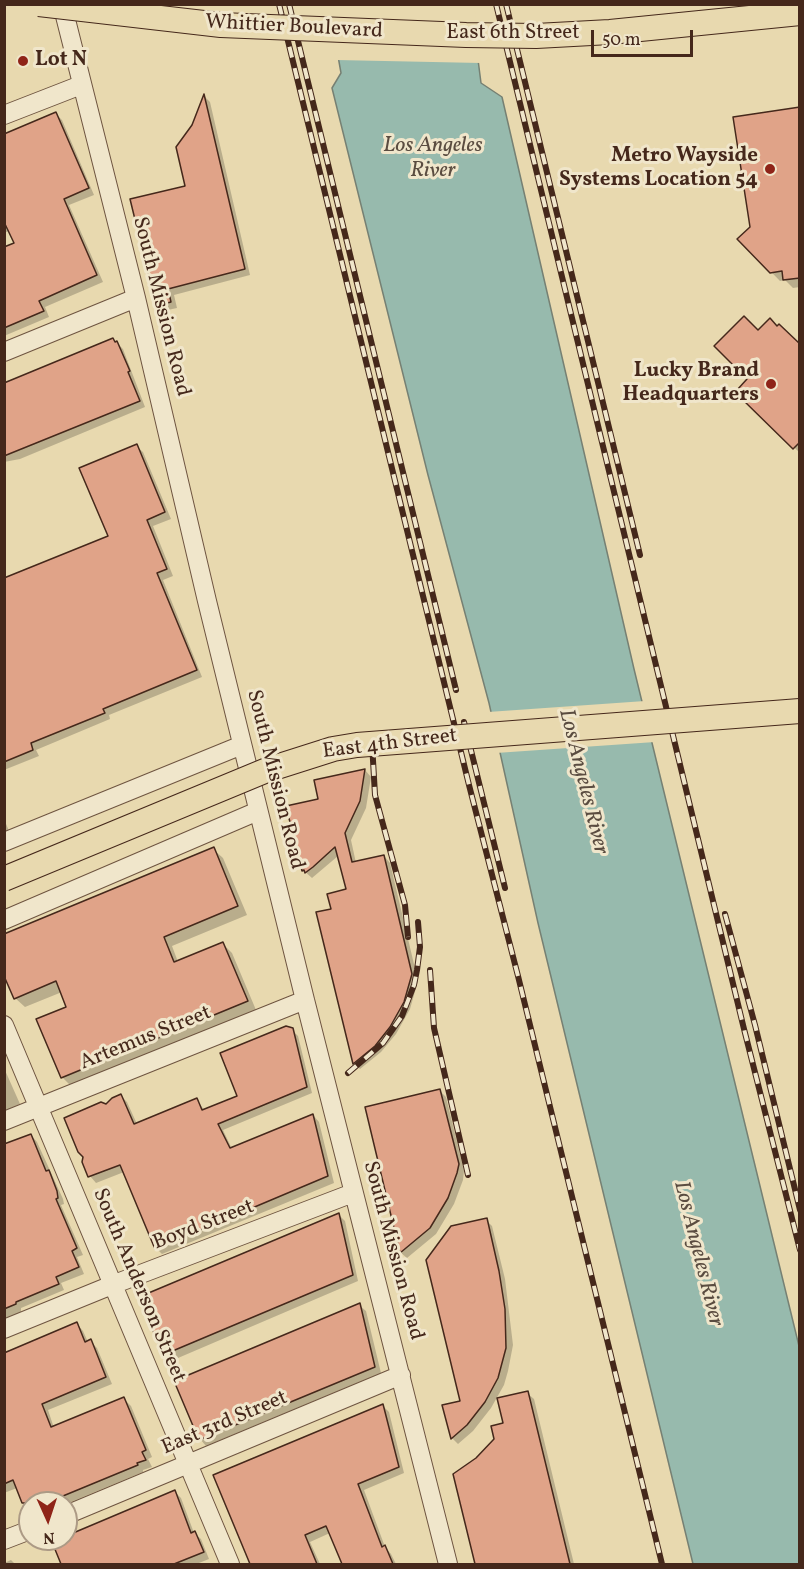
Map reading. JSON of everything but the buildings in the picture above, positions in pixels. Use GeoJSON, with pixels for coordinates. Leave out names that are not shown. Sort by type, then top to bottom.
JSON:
{"type":"FeatureCollection","features":[{"type":"Feature","properties":{"kind":"main road","name":"Whittier Boulevard"},"geometry":{"type":"LineString","coordinates":[[39,4],[221,25],[405,33]]}},
{"type":"Feature","properties":{"kind":"main road","name":"East 6th Street"},"geometry":{"type":"LineString","coordinates":[[405,33],[570,35],[800,13]]}},
{"type":"Feature","properties":{"kind":"main road","name":"East 4th Street"},"geometry":{"type":"LineString","coordinates":[[4,879],[267,770],[339,748],[800,711]]}},
{"type":"Feature","properties":{"kind":"street","name":"South Mission Road"},"geometry":{"type":"LineString","coordinates":[[62,4],[136,298],[258,811],[448,1564]]}},
{"type":"Feature","properties":{"kind":"street"},"geometry":{"type":"LineString","coordinates":[[4,115],[81,85]]}},
{"type":"Feature","properties":{"kind":"street"},"geometry":{"type":"LineString","coordinates":[[4,352],[136,298]]}},
{"type":"Feature","properties":{"kind":"street"},"geometry":{"type":"LineString","coordinates":[[4,842],[242,745]]}},
{"type":"Feature","properties":{"kind":"street"},"geometry":{"type":"LineString","coordinates":[[4,920],[258,811]]}},
{"type":"Feature","properties":{"kind":"street","name":"Artemus Street"},"geometry":{"type":"LineString","coordinates":[[4,1121],[305,1000]]}},
{"type":"Feature","properties":{"kind":"street","name":"South Anderson Street"},"geometry":{"type":"LineString","coordinates":[[4,1025],[231,1564]]}},
{"type":"Feature","properties":{"kind":"street","name":"Boyd Street"},"geometry":{"type":"LineString","coordinates":[[4,1329],[353,1193]]}},
{"type":"Feature","properties":{"kind":"street","name":"East 3rd Street"},"geometry":{"type":"LineString","coordinates":[[78,1510],[401,1374]]}},
{"type":"Feature","properties":{"kind":"water","name":"Los Angeles River"},"geometry":{"type":"Polygon","coordinates":[[[329,5],[471,5],[481,83],[502,97],[634,669],[799,1346],[799,1564],[693,1564],[538,923],[489,703],[428,475],[332,88],[341,73],[329,5]]]}},
{"type":"Feature","properties":{"kind":"pier"},"geometry":{"type":"Polygon","coordinates":[[[326,4],[474,4],[481,63],[336,60],[326,4]]]}},
{"type":"Feature","properties":{"kind":"pier"},"geometry":{"type":"Polygon","coordinates":[[[645,701],[655,742],[496,753],[488,712],[645,701]]]}},
{"type":"Feature","properties":{"kind":"railway"},"geometry":{"type":"LineString","coordinates":[[279,4],[662,1564]]}},
{"type":"Feature","properties":{"kind":"railway"},"geometry":{"type":"LineString","coordinates":[[289,4],[456,690]]}},
{"type":"Feature","properties":{"kind":"railway"},"geometry":{"type":"LineString","coordinates":[[496,4],[744,1029],[800,1250]]}},
{"type":"Feature","properties":{"kind":"railway"},"geometry":{"type":"LineString","coordinates":[[506,4],[640,555]]}},
{"type":"Feature","properties":{"kind":"railway"},"geometry":{"type":"LineString","coordinates":[[464,722],[505,888]]}},
{"type":"Feature","properties":{"kind":"railway"},"geometry":{"type":"LineString","coordinates":[[372,743],[375,795],[405,905],[408,937]]}},
{"type":"Feature","properties":{"kind":"railway"},"geometry":{"type":"LineString","coordinates":[[725,914],[755,1025],[800,1210]]}},
{"type":"Feature","properties":{"kind":"railway"},"geometry":{"type":"LineString","coordinates":[[348,1073],[383,1043],[402,1016],[417,970],[420,947],[418,922]]}},
{"type":"Feature","properties":{"kind":"railway"},"geometry":{"type":"LineString","coordinates":[[430,970],[434,1028],[468,1175]]}},
{"type":"Feature","properties":{"kind":"place","name":"Lot N"},"geometry":{"type":"Point","coordinates":[23,61]}},
{"type":"Feature","properties":{"kind":"place","name":"Metro Wayside Systems Location 54"},"geometry":{"type":"Point","coordinates":[770,169]}},
{"type":"Feature","properties":{"kind":"place","name":"Lucky Brand Headquarters"},"geometry":{"type":"Point","coordinates":[771,384]}}]}
